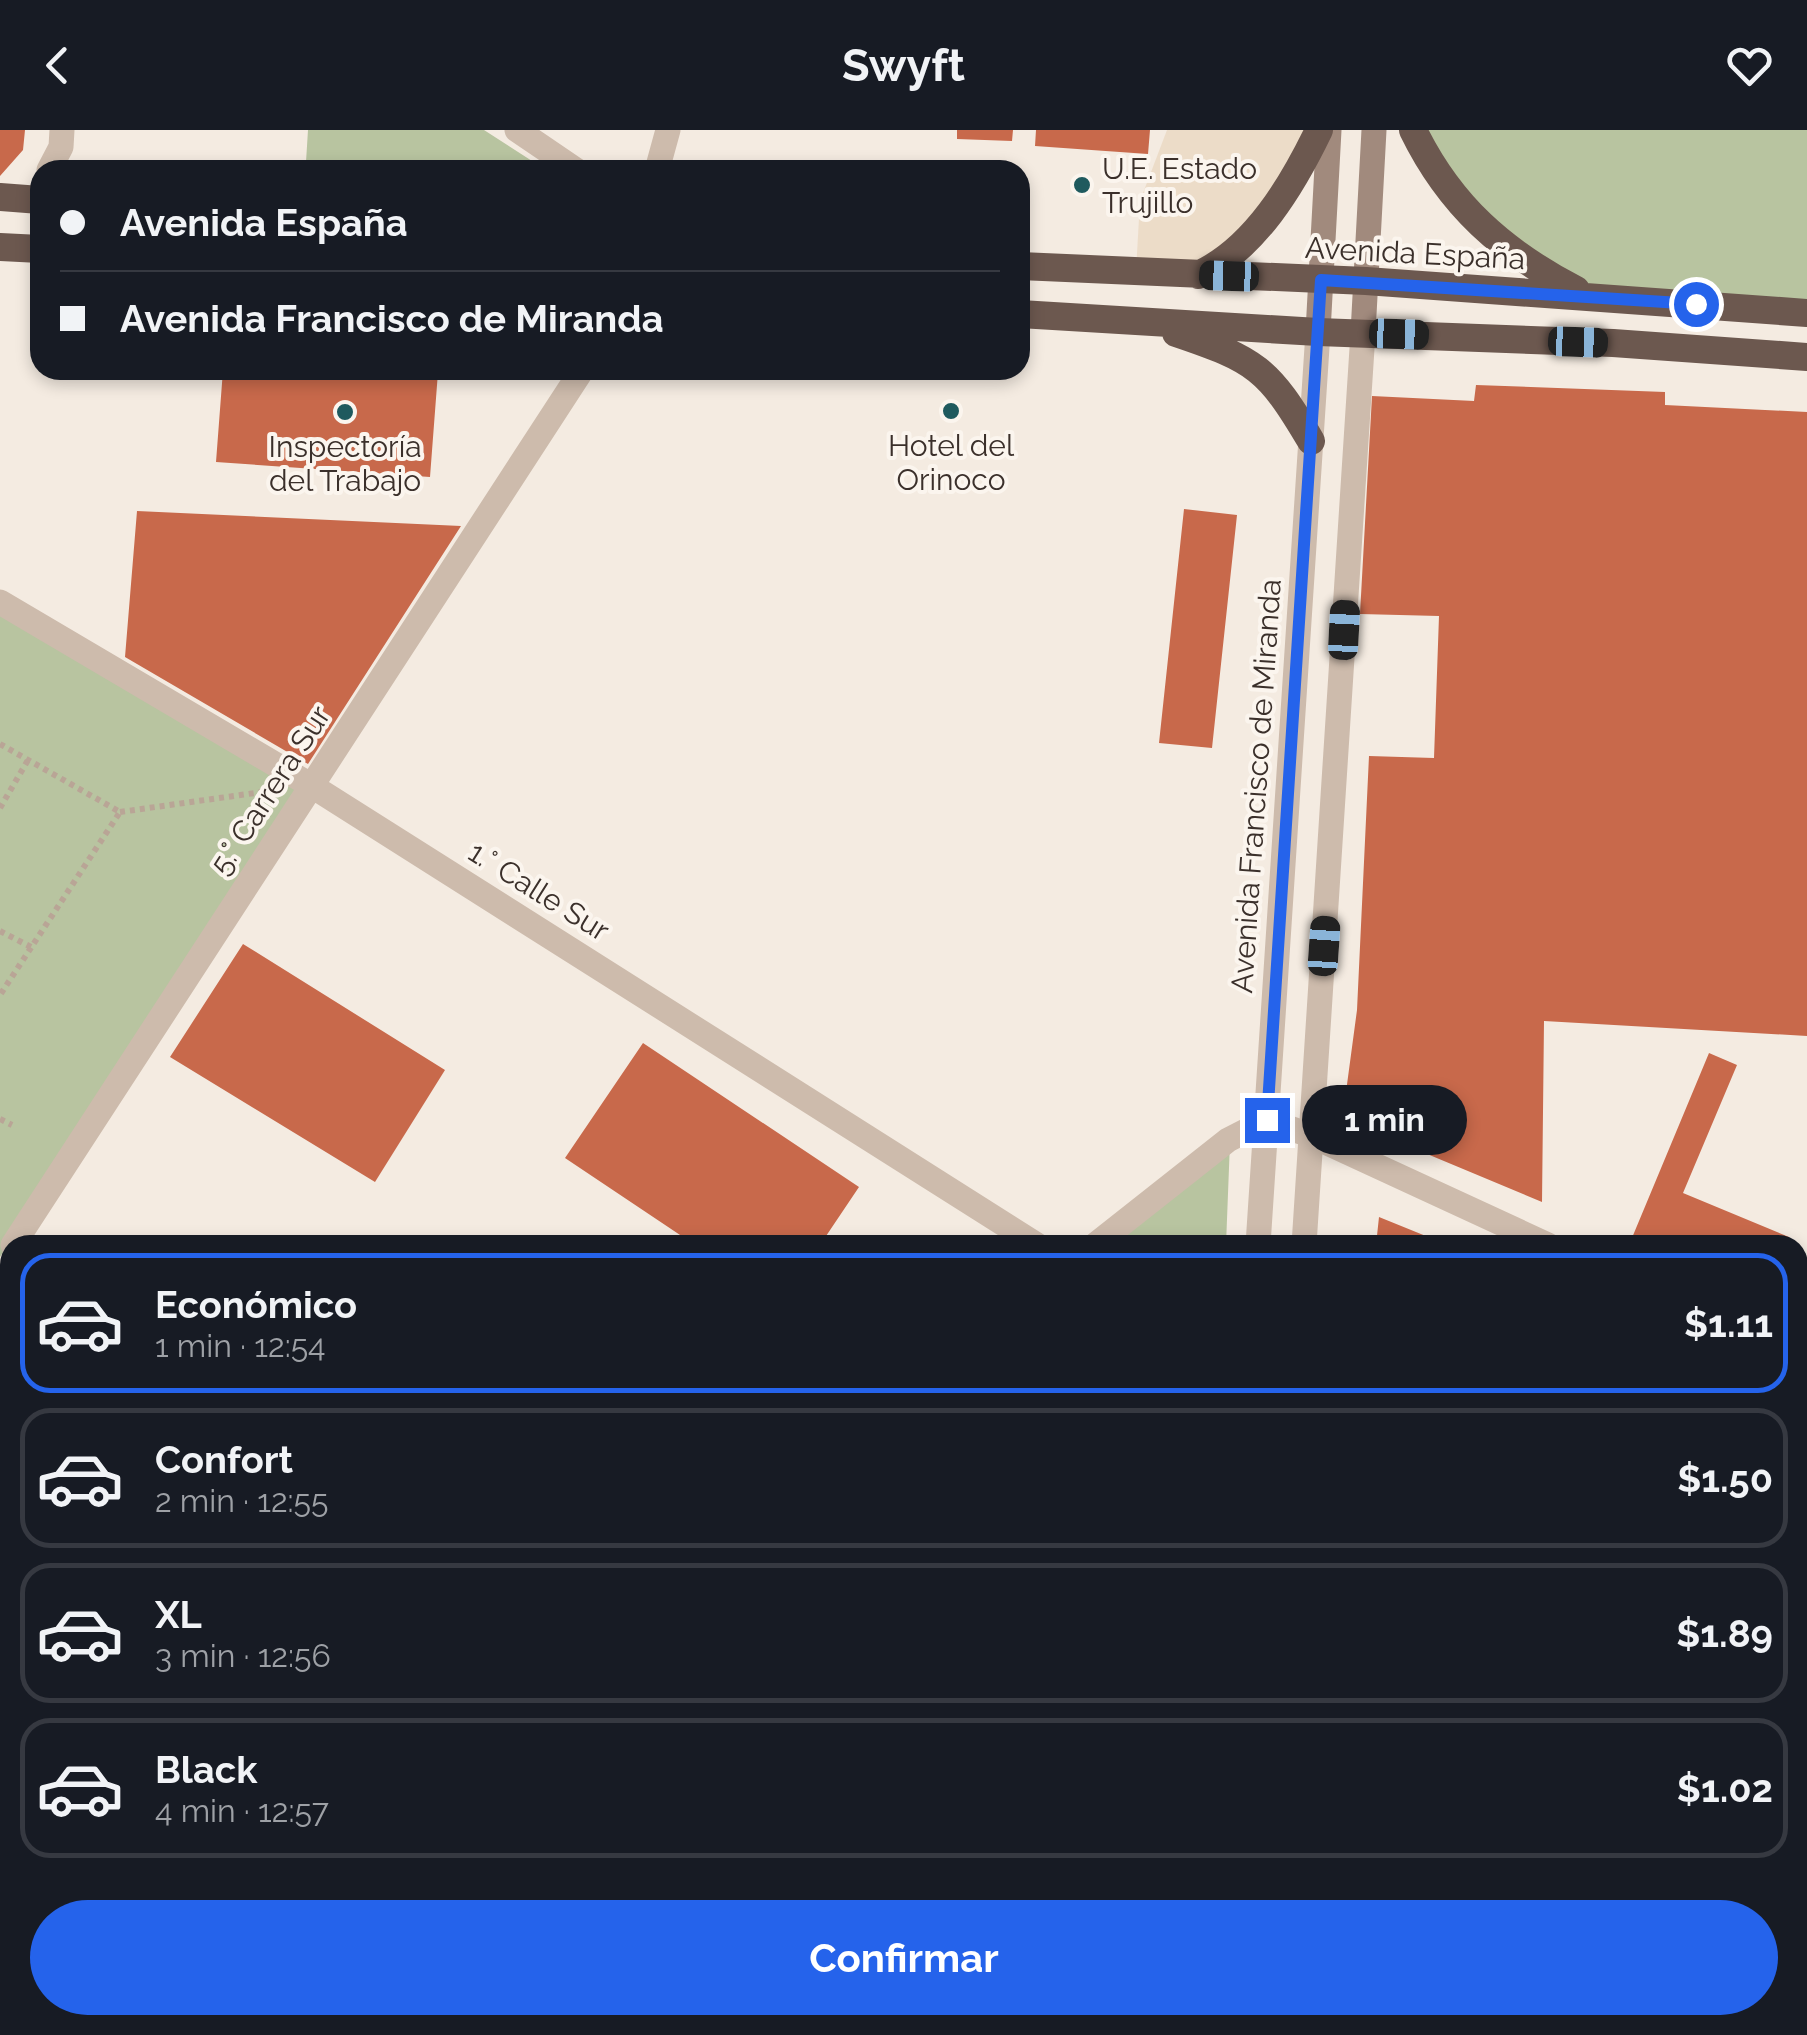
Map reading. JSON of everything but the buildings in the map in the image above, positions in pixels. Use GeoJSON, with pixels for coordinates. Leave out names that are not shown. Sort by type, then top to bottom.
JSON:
{"type":"FeatureCollection","features":[{"type":"Feature","properties":{"kind":"highway"},"geometry":{"type":"LineString","coordinates":[[1198,276],[1258,228],[1284,193],[1319,130]]}},
{"type":"Feature","properties":{"kind":"highway"},"geometry":{"type":"LineString","coordinates":[[1413,130],[1461,204],[1484,230],[1523,263],[1586,296]]}},
{"type":"Feature","properties":{"kind":"highway"},"geometry":{"type":"LineString","coordinates":[[3,197],[30,199]]}},
{"type":"Feature","properties":{"kind":"highway"},"geometry":{"type":"LineString","coordinates":[[0,247],[30,249]]}},
{"type":"Feature","properties":{"kind":"highway","name":"Avenida España"},"geometry":{"type":"LineString","coordinates":[[1030,267],[1366,281],[1807,313]]}},
{"type":"Feature","properties":{"kind":"highway"},"geometry":{"type":"LineString","coordinates":[[1030,315],[1318,332],[1613,343],[1807,358]]}},
{"type":"Feature","properties":{"kind":"highway"},"geometry":{"type":"LineString","coordinates":[[1137,320],[1242,355],[1282,392],[1311,441]]}},
{"type":"Feature","properties":{"kind":"main road"},"geometry":{"type":"LineString","coordinates":[[1318,332],[1329,130]]}},
{"type":"Feature","properties":{"kind":"main road"},"geometry":{"type":"LineString","coordinates":[[1363,333],[1374,130]]}},
{"type":"Feature","properties":{"kind":"street"},"geometry":{"type":"LineString","coordinates":[[54,160],[61,148],[62,130]]}},
{"type":"Feature","properties":{"kind":"street"},"geometry":{"type":"LineString","coordinates":[[517,130],[561,160]]}},
{"type":"Feature","properties":{"kind":"street"},"geometry":{"type":"LineString","coordinates":[[660,160],[668,130]]}},
{"type":"Feature","properties":{"kind":"street"},"geometry":{"type":"LineString","coordinates":[[3,197],[30,183]]}},
{"type":"Feature","properties":{"kind":"street","name":"Avenida Francisco de Miranda"},"geometry":{"type":"LineString","coordinates":[[1259,1235],[1318,332]]}},
{"type":"Feature","properties":{"kind":"street"},"geometry":{"type":"LineString","coordinates":[[1305,1235],[1363,333]]}},
{"type":"Feature","properties":{"kind":"street","name":"5.° Carrera Sur"},"geometry":{"type":"LineString","coordinates":[[19,1235],[576,380]]}},
{"type":"Feature","properties":{"kind":"street","name":"1.° Calle Sur"},"geometry":{"type":"LineString","coordinates":[[0,602],[312,786],[1021,1235]]}},
{"type":"Feature","properties":{"kind":"street"},"geometry":{"type":"LineString","coordinates":[[1109,1235],[1228,1140],[1267,1120],[1312,1136],[1526,1235]]}},
{"type":"Feature","properties":{"kind":"path"},"geometry":{"type":"LineString","coordinates":[[0,744],[120,812],[312,786]]}},
{"type":"Feature","properties":{"kind":"path"},"geometry":{"type":"LineString","coordinates":[[0,808],[28,760]]}},
{"type":"Feature","properties":{"kind":"path"},"geometry":{"type":"LineString","coordinates":[[0,995],[120,812]]}},
{"type":"Feature","properties":{"kind":"path"},"geometry":{"type":"LineString","coordinates":[[0,931],[31,947]]}},
{"type":"Feature","properties":{"kind":"path"},"geometry":{"type":"LineString","coordinates":[[0,1119],[12,1125]]}},
{"type":"Feature","properties":{"kind":"green space"},"geometry":{"type":"Polygon","coordinates":[[[308,130],[484,130],[530,160],[306,160],[308,130]]]}},
{"type":"Feature","properties":{"kind":"green space"},"geometry":{"type":"Polygon","coordinates":[[[1413,130],[1807,130],[1807,313],[1586,296],[1523,263],[1413,130]]]}},
{"type":"Feature","properties":{"kind":"green space"},"geometry":{"type":"Polygon","coordinates":[[[0,610],[306,790],[14,1235],[0,1235],[0,610]]]}},
{"type":"Feature","properties":{"kind":"green space"},"geometry":{"type":"Polygon","coordinates":[[[1230,1142],[1226,1235],[1124,1235],[1230,1142]]]}},
{"type":"Feature","properties":{"kind":"shaded area"},"geometry":{"type":"Polygon","coordinates":[[[1167,130],[1317,130],[1305,155],[1199,274],[1136,271],[1140,201],[1167,130]]]}},
{"type":"Feature","properties":{"kind":"place","name":"U.E. Estado Trujillo"},"geometry":{"type":"Point","coordinates":[1082,185]}},
{"type":"Feature","properties":{"kind":"place","name":"Hotel del Orinoco"},"geometry":{"type":"Point","coordinates":[951,411]}},
{"type":"Feature","properties":{"kind":"place","name":"Inspectoría del Trabajo"},"geometry":{"type":"Point","coordinates":[345,412]}},
{"type":"Feature","properties":{"kind":"route"},"geometry":{"type":"LineString","coordinates":[[1267,1120],[1321,280],[1696,304]]}}]}
